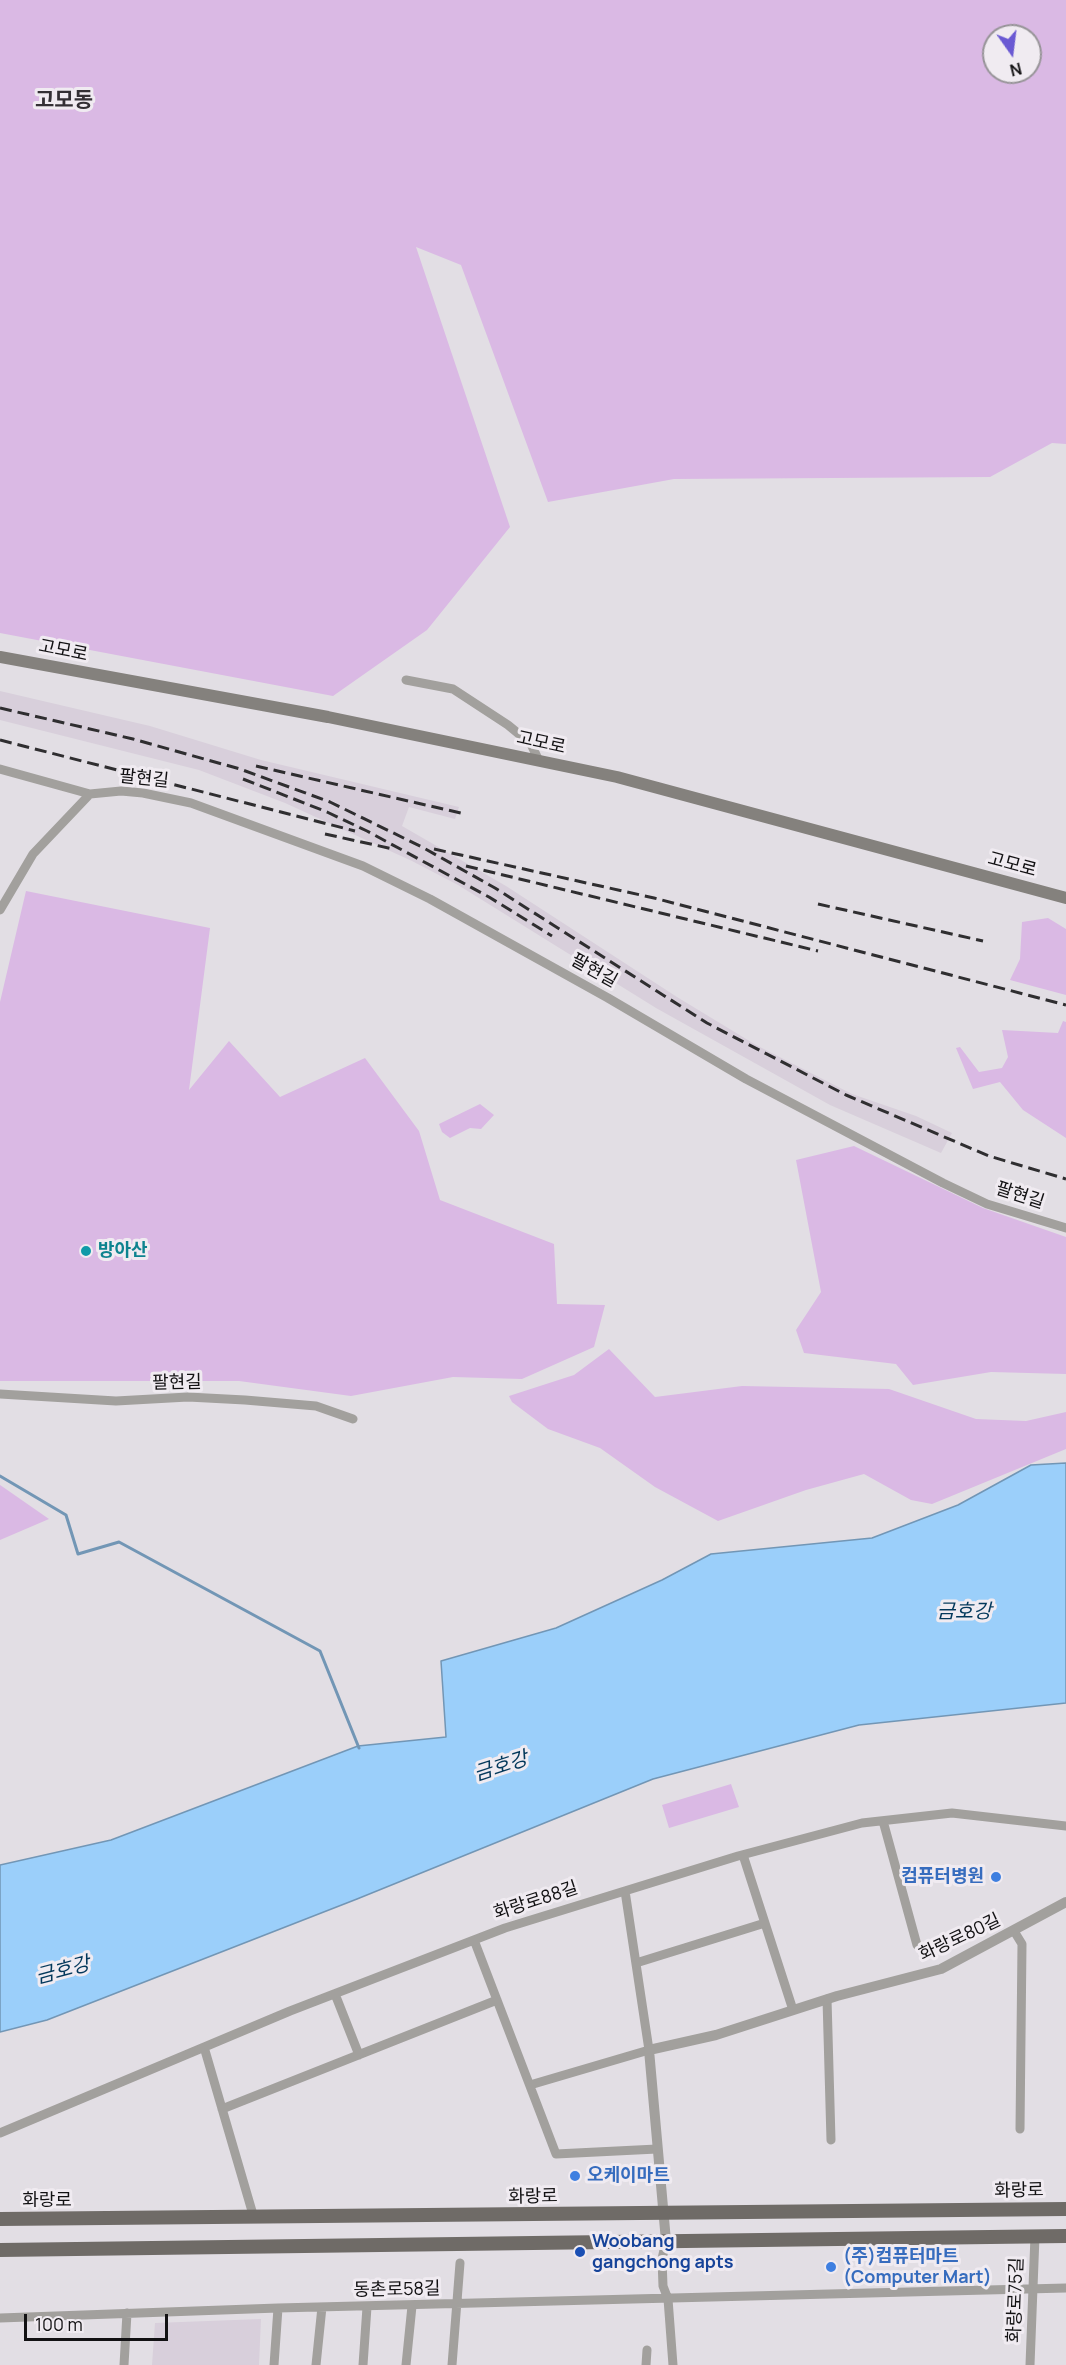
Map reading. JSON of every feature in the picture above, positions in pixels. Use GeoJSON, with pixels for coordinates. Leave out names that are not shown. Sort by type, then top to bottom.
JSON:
{"type":"FeatureCollection","features":[{"type":"Feature","properties":{"kind":"main road","name":"고모로"},"geometry":{"type":"LineString","coordinates":[[0,657],[328,717],[617,777],[1066,898]]}},
{"type":"Feature","properties":{"kind":"main road","name":"화랑로"},"geometry":{"type":"LineString","coordinates":[[0,2219],[1066,2209]]}},
{"type":"Feature","properties":{"kind":"main road"},"geometry":{"type":"LineString","coordinates":[[0,2250],[1066,2236]]}},
{"type":"Feature","properties":{"kind":"street"},"geometry":{"type":"LineString","coordinates":[[406,680],[453,689],[508,725],[531,744],[539,761]]}},
{"type":"Feature","properties":{"kind":"street","name":"팔현길"},"geometry":{"type":"LineString","coordinates":[[0,769],[90,794],[132,792],[191,803],[238,818],[363,866],[430,899],[608,998],[746,1079],[943,1183],[998,1207],[1066,1228]]}},
{"type":"Feature","properties":{"kind":"street"},"geometry":{"type":"LineString","coordinates":[[0,910],[33,854],[90,794]]}},
{"type":"Feature","properties":{"kind":"street","name":"팔현길"},"geometry":{"type":"LineString","coordinates":[[0,1394],[116,1401],[188,1397],[316,1406],[352,1419]]}},
{"type":"Feature","properties":{"kind":"street","name":"화랑로88길"},"geometry":{"type":"LineString","coordinates":[[0,2133],[204,2047],[474,1940],[743,1855],[862,1823],[952,1813],[1066,1826]]}},
{"type":"Feature","properties":{"kind":"street"},"geometry":{"type":"LineString","coordinates":[[883,1821],[917,1945]]}},
{"type":"Feature","properties":{"kind":"street"},"geometry":{"type":"LineString","coordinates":[[743,1855],[793,2010]]}},
{"type":"Feature","properties":{"kind":"street"},"geometry":{"type":"LineString","coordinates":[[625,1891],[649,2050],[666,2241],[662,2259],[663,2286],[668,2299],[674,2365]]}},
{"type":"Feature","properties":{"kind":"street","name":"화랑로80길"},"geometry":{"type":"LineString","coordinates":[[530,2085],[649,2050],[716,2035],[827,1999],[941,1969],[1066,1902]]}},
{"type":"Feature","properties":{"kind":"street"},"geometry":{"type":"LineString","coordinates":[[636,1963],[765,1923]]}},
{"type":"Feature","properties":{"kind":"street"},"geometry":{"type":"LineString","coordinates":[[1014,1931],[1022,1944],[1020,2129]]}},
{"type":"Feature","properties":{"kind":"street"},"geometry":{"type":"LineString","coordinates":[[474,1940],[556,2154],[657,2149]]}},
{"type":"Feature","properties":{"kind":"street"},"geometry":{"type":"LineString","coordinates":[[335,1994],[359,2055]]}},
{"type":"Feature","properties":{"kind":"street"},"geometry":{"type":"LineString","coordinates":[[827,1999],[831,2140]]}},
{"type":"Feature","properties":{"kind":"street"},"geometry":{"type":"LineString","coordinates":[[222,2109],[497,2000]]}},
{"type":"Feature","properties":{"kind":"street"},"geometry":{"type":"LineString","coordinates":[[204,2047],[254,2218]]}},
{"type":"Feature","properties":{"kind":"street","name":"화랑로75길"},"geometry":{"type":"LineString","coordinates":[[1030,2365],[1035,2236]]}},
{"type":"Feature","properties":{"kind":"street"},"geometry":{"type":"LineString","coordinates":[[460,2263],[456,2305],[1066,2288]]}},
{"type":"Feature","properties":{"kind":"street","name":"동촌로58길"},"geometry":{"type":"LineString","coordinates":[[0,2318],[278,2308],[456,2305],[452,2365]]}},
{"type":"Feature","properties":{"kind":"street"},"geometry":{"type":"LineString","coordinates":[[406,2365],[412,2306]]}},
{"type":"Feature","properties":{"kind":"street"},"geometry":{"type":"LineString","coordinates":[[316,2365],[322,2307]]}},
{"type":"Feature","properties":{"kind":"street"},"geometry":{"type":"LineString","coordinates":[[363,2365],[368,2307]]}},
{"type":"Feature","properties":{"kind":"street"},"geometry":{"type":"LineString","coordinates":[[274,2365],[278,2308]]}},
{"type":"Feature","properties":{"kind":"street"},"geometry":{"type":"LineString","coordinates":[[124,2365],[127,2313]]}},
{"type":"Feature","properties":{"kind":"street"},"geometry":{"type":"LineString","coordinates":[[646,2350],[646,2365]]}},
{"type":"Feature","properties":{"kind":"shaded area"},"geometry":{"type":"Polygon","coordinates":[[[0,0],[1066,0],[1066,444],[1052,443],[990,477],[674,479],[548,502],[461,265],[416,247],[510,527],[427,630],[333,696],[0,633],[0,0]]]}},
{"type":"Feature","properties":{"kind":"shaded area"},"geometry":{"type":"Polygon","coordinates":[[[0,691],[150,726],[261,760],[459,807],[455,819],[409,807],[402,826],[506,886],[677,997],[756,1045],[852,1094],[916,1116],[952,1133],[941,1153],[830,1105],[656,1008],[458,885],[412,861],[285,803],[199,770],[0,720],[0,691]]]}},
{"type":"Feature","properties":{"kind":"shaded area"},"geometry":{"type":"Polygon","coordinates":[[[26,891],[210,928],[189,1090],[229,1041],[280,1097],[365,1058],[419,1131],[440,1200],[554,1244],[557,1304],[605,1305],[594,1347],[522,1379],[453,1377],[351,1396],[239,1381],[0,1381],[0,1002],[26,891]]]}},
{"type":"Feature","properties":{"kind":"shaded area"},"geometry":{"type":"Polygon","coordinates":[[[1048,918],[1066,929],[1066,995],[1010,980],[1020,959],[1022,922],[1048,918]]]}},
{"type":"Feature","properties":{"kind":"shaded area"},"geometry":{"type":"Polygon","coordinates":[[[1063,1021],[1066,1022],[1066,1138],[1023,1110],[1000,1082],[973,1089],[956,1048],[960,1047],[979,1072],[1002,1068],[1008,1057],[1002,1030],[1058,1033],[1063,1021]]]}},
{"type":"Feature","properties":{"kind":"shaded area"},"geometry":{"type":"Polygon","coordinates":[[[480,1104],[494,1115],[481,1129],[470,1128],[450,1138],[442,1132],[439,1124],[480,1104]]]}},
{"type":"Feature","properties":{"kind":"shaded area"},"geometry":{"type":"Polygon","coordinates":[[[854,1146],[983,1208],[1066,1237],[1066,1374],[991,1372],[913,1385],[896,1364],[804,1353],[796,1330],[821,1292],[796,1160],[854,1146]]]}},
{"type":"Feature","properties":{"kind":"shaded area"},"geometry":{"type":"Polygon","coordinates":[[[609,1349],[655,1397],[742,1386],[889,1389],[976,1419],[1026,1421],[1066,1412],[1066,1449],[932,1504],[911,1500],[864,1474],[806,1490],[718,1521],[655,1487],[600,1448],[548,1429],[512,1402],[509,1396],[574,1375],[609,1349]]]}},
{"type":"Feature","properties":{"kind":"shaded area"},"geometry":{"type":"Polygon","coordinates":[[[0,1485],[3,1487],[49,1519],[0,1540],[0,1485]]]}},
{"type":"Feature","properties":{"kind":"shaded area"},"geometry":{"type":"Polygon","coordinates":[[[731,1784],[739,1807],[669,1828],[662,1805],[731,1784]]]}},
{"type":"Feature","properties":{"kind":"shaded area"},"geometry":{"type":"Polygon","coordinates":[[[261,2319],[259,2365],[152,2365],[155,2323],[261,2319]]]}},
{"type":"Feature","properties":{"kind":"water","name":"금호강"},"geometry":{"type":"Polygon","coordinates":[[[1066,1463],[1066,1703],[859,1725],[653,1779],[357,1899],[47,2020],[0,2032],[0,1865],[111,1840],[358,1746],[446,1737],[441,1661],[556,1628],[662,1580],[711,1554],[872,1538],[958,1505],[1031,1465],[1066,1463]]]}},
{"type":"Feature","properties":{"kind":"waterway"},"geometry":{"type":"LineString","coordinates":[[0,1476],[66,1515],[78,1554],[119,1542],[320,1651],[359,1748]]}},
{"type":"Feature","properties":{"kind":"railway"},"geometry":{"type":"LineString","coordinates":[[0,708],[133,739],[240,769],[330,802],[422,847],[495,888],[707,1023],[846,1095],[989,1156],[1066,1179]]}},
{"type":"Feature","properties":{"kind":"railway"},"geometry":{"type":"LineString","coordinates":[[0,740],[355,831]]}},
{"type":"Feature","properties":{"kind":"railway"},"geometry":{"type":"LineString","coordinates":[[256,766],[465,814]]}},
{"type":"Feature","properties":{"kind":"railway"},"geometry":{"type":"LineString","coordinates":[[243,779],[327,812],[367,831],[489,897],[552,936]]}},
{"type":"Feature","properties":{"kind":"railway"},"geometry":{"type":"LineString","coordinates":[[325,834],[393,849]]}},
{"type":"Feature","properties":{"kind":"railway"},"geometry":{"type":"LineString","coordinates":[[434,849],[654,898],[1066,1005]]}},
{"type":"Feature","properties":{"kind":"railway"},"geometry":{"type":"LineString","coordinates":[[466,866],[818,951]]}},
{"type":"Feature","properties":{"kind":"railway"},"geometry":{"type":"LineString","coordinates":[[818,904],[983,941]]}},
{"type":"Feature","properties":{"kind":"place","name":"방아산"},"geometry":{"type":"Point","coordinates":[86,1251]}},
{"type":"Feature","properties":{"kind":"place","name":"컴퓨터병원"},"geometry":{"type":"Point","coordinates":[996,1877]}},
{"type":"Feature","properties":{"kind":"place","name":"오케이마트"},"geometry":{"type":"Point","coordinates":[575,2176]}},
{"type":"Feature","properties":{"kind":"place","name":"Woobang gangchong apts"},"geometry":{"type":"Point","coordinates":[580,2252]}},
{"type":"Feature","properties":{"kind":"place","name":"(주)컴퓨터마트 (Computer Mart)"},"geometry":{"type":"Point","coordinates":[831,2267]}},
{"type":"Feature","properties":{"kind":"district","name":"고모동"},"geometry":{"type":"Point","coordinates":[64,101]}}]}
